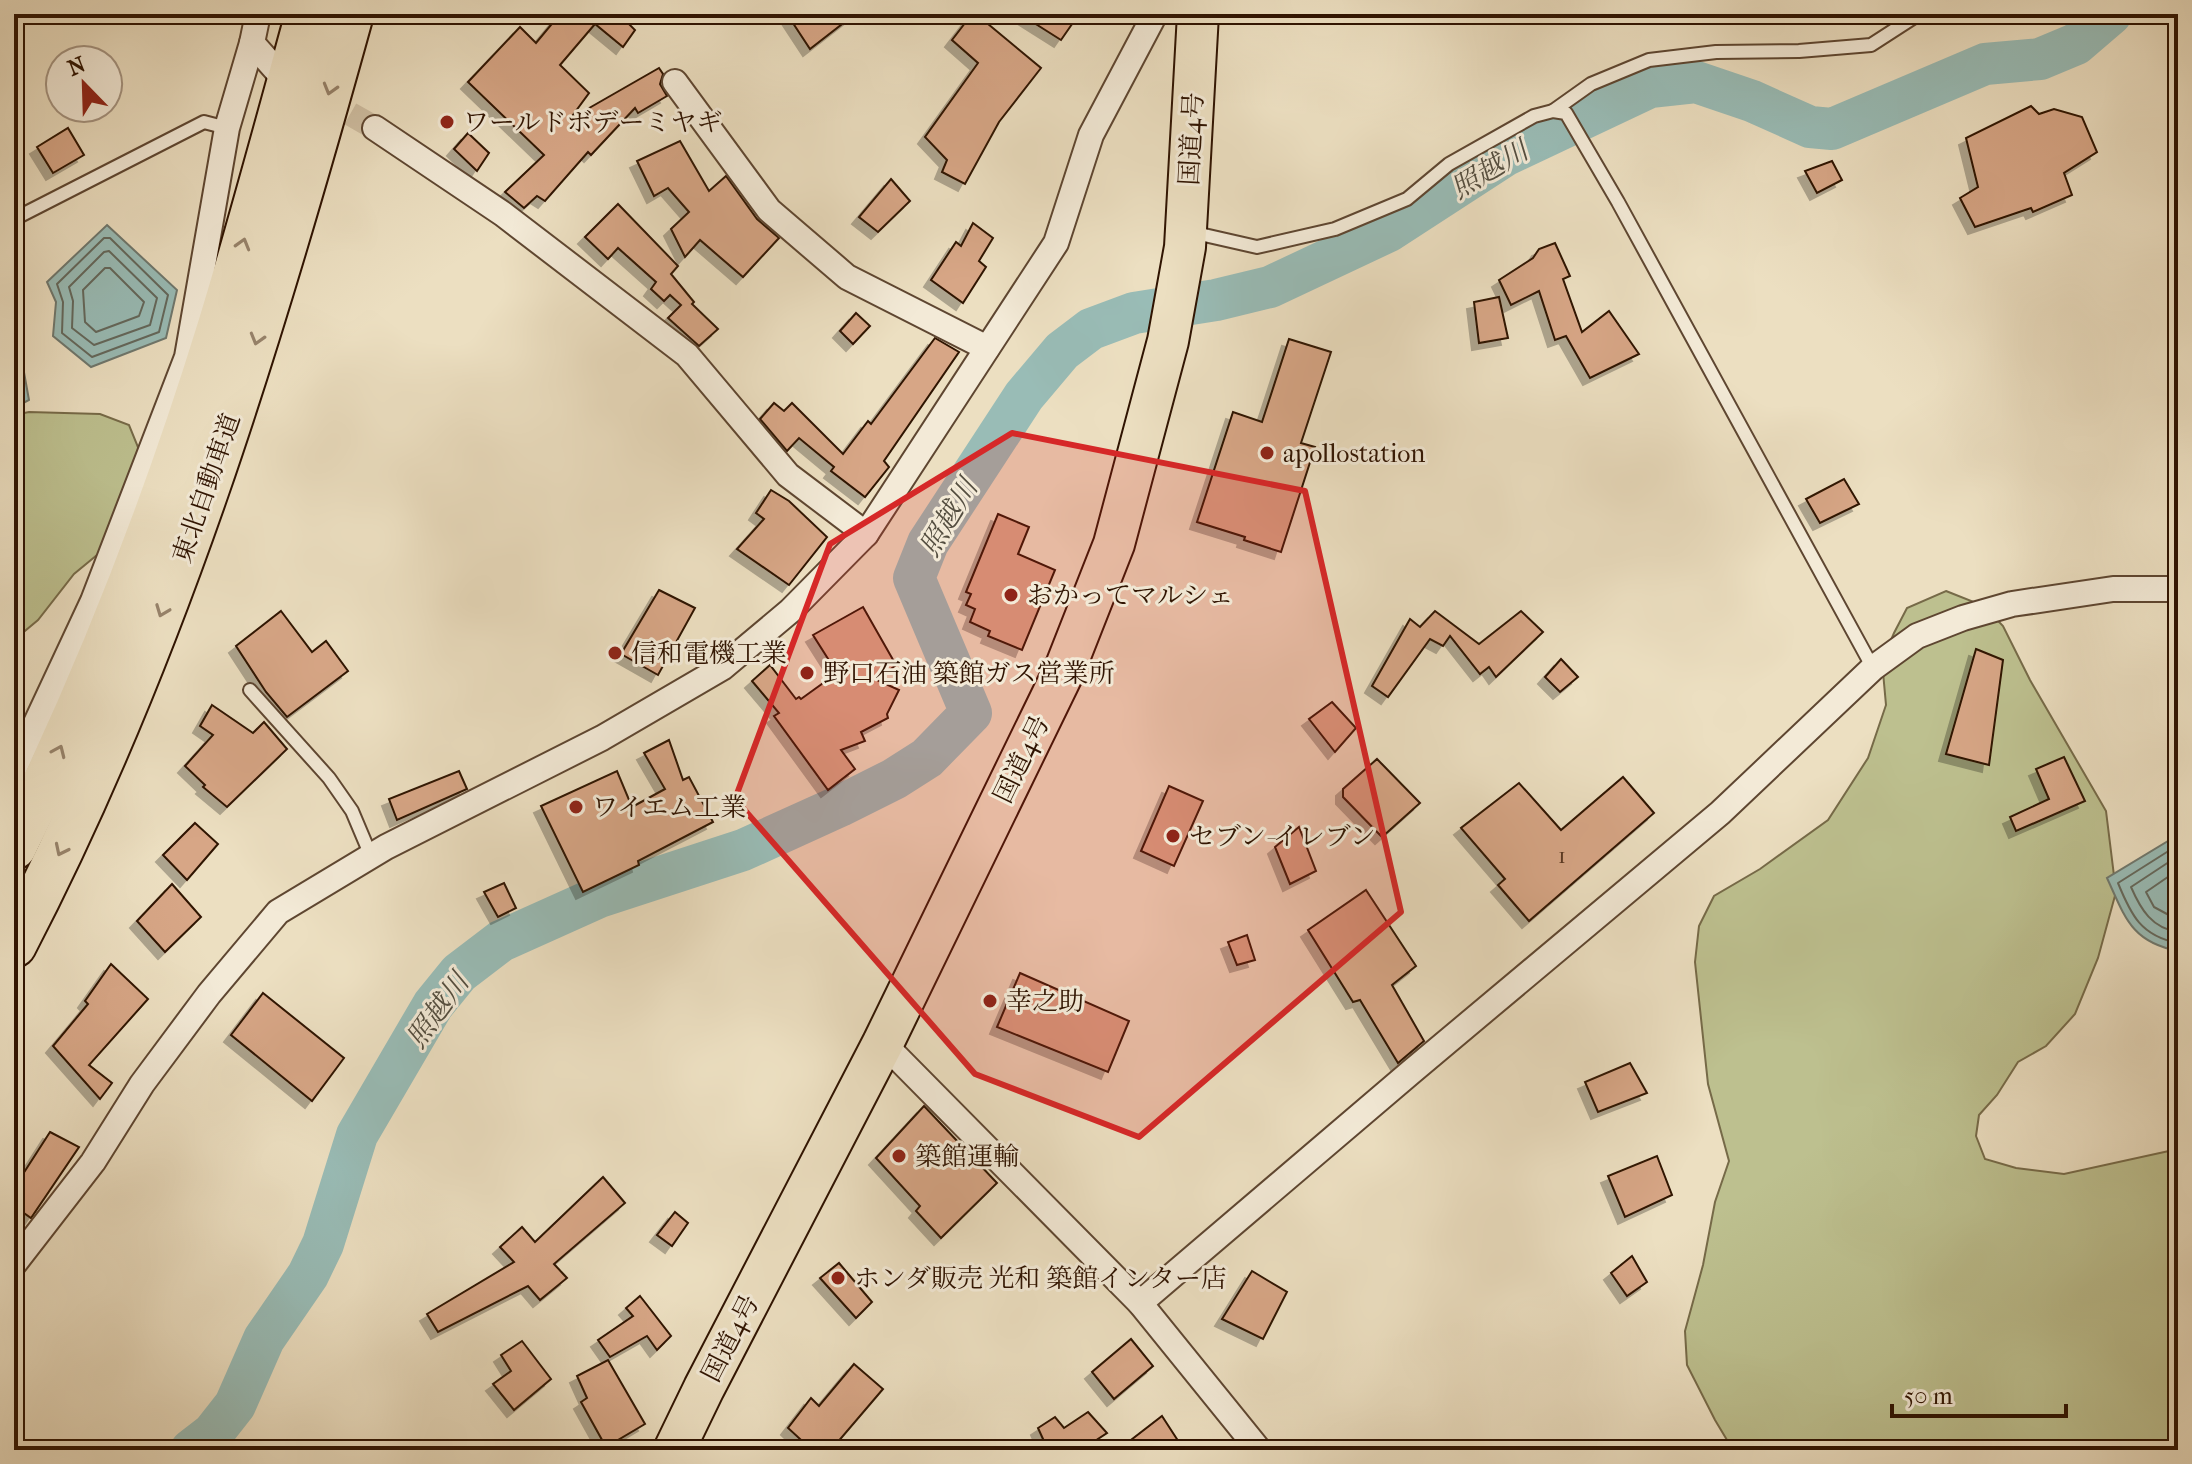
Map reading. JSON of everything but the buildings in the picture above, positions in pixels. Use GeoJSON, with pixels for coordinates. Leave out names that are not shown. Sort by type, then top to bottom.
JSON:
{"type":"FeatureCollection","features":[{"type":"Feature","properties":{"kind":"highway","name":"東北自動車道"},"geometry":{"type":"LineString","coordinates":[[14,847],[112,633],[169,478],[219,329],[308,14]]}},
{"type":"Feature","properties":{"kind":"highway","name":"東北自動車道"},"geometry":{"type":"LineString","coordinates":[[14,945],[72,827],[139,670],[203,502],[254,350],[351,14]]}},
{"type":"Feature","properties":{"kind":"highway","name":"国道4号"},"geometry":{"type":"LineString","coordinates":[[674,1450],[883,1043],[1064,671],[1114,544],[1168,341],[1186,239],[1198,14]]}},
{"type":"Feature","properties":{"kind":"street"},"geometry":{"type":"LineString","coordinates":[[14,770],[93,601],[187,357],[227,128],[258,14]]}},
{"type":"Feature","properties":{"kind":"street"},"geometry":{"type":"LineString","coordinates":[[14,1264],[93,1162],[142,1084],[209,994],[278,912],[371,856],[602,738],[722,668],[790,611],[866,534],[1056,243],[1091,135],[1155,14]]}},
{"type":"Feature","properties":{"kind":"street"},"geometry":{"type":"LineString","coordinates":[[252,43],[277,71]]}},
{"type":"Feature","properties":{"kind":"street"},"geometry":{"type":"LineString","coordinates":[[675,82],[769,210],[847,277],[987,348]]}},
{"type":"Feature","properties":{"kind":"street"},"geometry":{"type":"LineString","coordinates":[[375,128],[503,214],[687,355],[788,475],[866,534]]}},
{"type":"Feature","properties":{"kind":"street"},"geometry":{"type":"LineString","coordinates":[[1140,1303],[1720,813],[1873,668],[1917,636],[2012,604],[2113,589],[2178,589]]}},
{"type":"Feature","properties":{"kind":"street"},"geometry":{"type":"LineString","coordinates":[[883,1043],[1140,1303],[1259,1450]]}},
{"type":"Feature","properties":{"kind":"lane"},"geometry":{"type":"LineString","coordinates":[[1186,239],[1257,247],[1335,229],[1407,199],[1449,164],[1534,116],[1560,112],[1591,84],[1649,60],[1716,52],[1799,51],[1871,45],[1919,14]]}},
{"type":"Feature","properties":{"kind":"lane"},"geometry":{"type":"LineString","coordinates":[[1560,112],[1585,142],[1873,668]]}},
{"type":"Feature","properties":{"kind":"lane"},"geometry":{"type":"LineString","coordinates":[[14,219],[204,122],[227,128]]}},
{"type":"Feature","properties":{"kind":"lane"},"geometry":{"type":"LineString","coordinates":[[250,690],[329,778],[352,811],[371,856]]}},
{"type":"Feature","properties":{"kind":"highlighted area"},"geometry":{"type":"Polygon","coordinates":[[[1012,433],[1305,491],[1401,912],[1139,1137],[975,1074],[735,799],[830,544],[1012,433]]]}},
{"type":"Feature","properties":{"kind":"green space"},"geometry":{"type":"Polygon","coordinates":[[[29,412],[100,414],[129,425],[140,452],[114,541],[74,574],[38,620],[14,640],[14,415],[29,412]]]}},
{"type":"Feature","properties":{"kind":"green space"},"geometry":{"type":"Polygon","coordinates":[[[1946,591],[1984,606],[2003,626],[2030,680],[2106,811],[2116,892],[2098,958],[2075,1014],[2046,1046],[2018,1062],[1997,1095],[1979,1115],[1976,1136],[1985,1159],[2016,1168],[2064,1174],[2178,1149],[2178,1450],[1733,1450],[1687,1365],[1685,1331],[1703,1265],[1715,1202],[1729,1161],[1708,1084],[1695,962],[1699,926],[1714,896],[1760,869],[1828,820],[1868,758],[1886,705],[1882,661],[1894,633],[1907,608],[1946,591]]]}},
{"type":"Feature","properties":{"kind":"water"},"geometry":{"type":"Polygon","coordinates":[[[107,225],[177,290],[166,338],[91,367],[53,336],[56,302],[47,282],[107,225]]]}},
{"type":"Feature","properties":{"kind":"water"},"geometry":{"type":"Polygon","coordinates":[[[14,317],[29,400],[14,408],[14,317]]]}},
{"type":"Feature","properties":{"kind":"water"},"geometry":{"type":"Polygon","coordinates":[[[2178,835],[2178,951],[2150,941],[2132,926],[2107,878],[2178,835]]]}},
{"type":"Feature","properties":{"kind":"waterway","name":"照越川"},"geometry":{"type":"LineString","coordinates":[[191,1450],[213,1433],[235,1405],[264,1339],[308,1275],[323,1244],[357,1135],[433,1005],[459,973],[501,941],[599,897],[743,850],[894,779],[927,758],[971,713],[914,578],[928,543],[1024,396],[1062,351],[1091,329],[1134,313],[1216,300],[1270,287],[1389,231],[1506,155],[1650,87],[1696,82],[1752,101],[1810,127],[1832,129],[1985,64],[2040,59],[2076,44],[2111,14]]}},
{"type":"Feature","properties":{"kind":"tunnel"},"geometry":{"type":"LineString","coordinates":[[319,96],[375,128]]}},
{"type":"Feature","properties":{"kind":"place","name":"ワールドボデーミヤギ"},"geometry":{"type":"Point","coordinates":[447,122]}},
{"type":"Feature","properties":{"kind":"place","name":"apollostation"},"geometry":{"type":"Point","coordinates":[1267,453]}},
{"type":"Feature","properties":{"kind":"place","name":"おかってマルシェ"},"geometry":{"type":"Point","coordinates":[1011,595]}},
{"type":"Feature","properties":{"kind":"place","name":"信和電機工業"},"geometry":{"type":"Point","coordinates":[615,653]}},
{"type":"Feature","properties":{"kind":"place","name":"野口石油 築館ガス営業所"},"geometry":{"type":"Point","coordinates":[807,673]}},
{"type":"Feature","properties":{"kind":"place","name":"ワイエム工業"},"geometry":{"type":"Point","coordinates":[576,807]}},
{"type":"Feature","properties":{"kind":"place","name":"セブン-イレブン"},"geometry":{"type":"Point","coordinates":[1173,836]}},
{"type":"Feature","properties":{"kind":"place","name":"幸之助"},"geometry":{"type":"Point","coordinates":[990,1001]}},
{"type":"Feature","properties":{"kind":"place","name":"築館運輸"},"geometry":{"type":"Point","coordinates":[899,1156]}},
{"type":"Feature","properties":{"kind":"place","name":"ホンダ販売 光和 築館インター店"},"geometry":{"type":"Point","coordinates":[838,1278]}}]}
